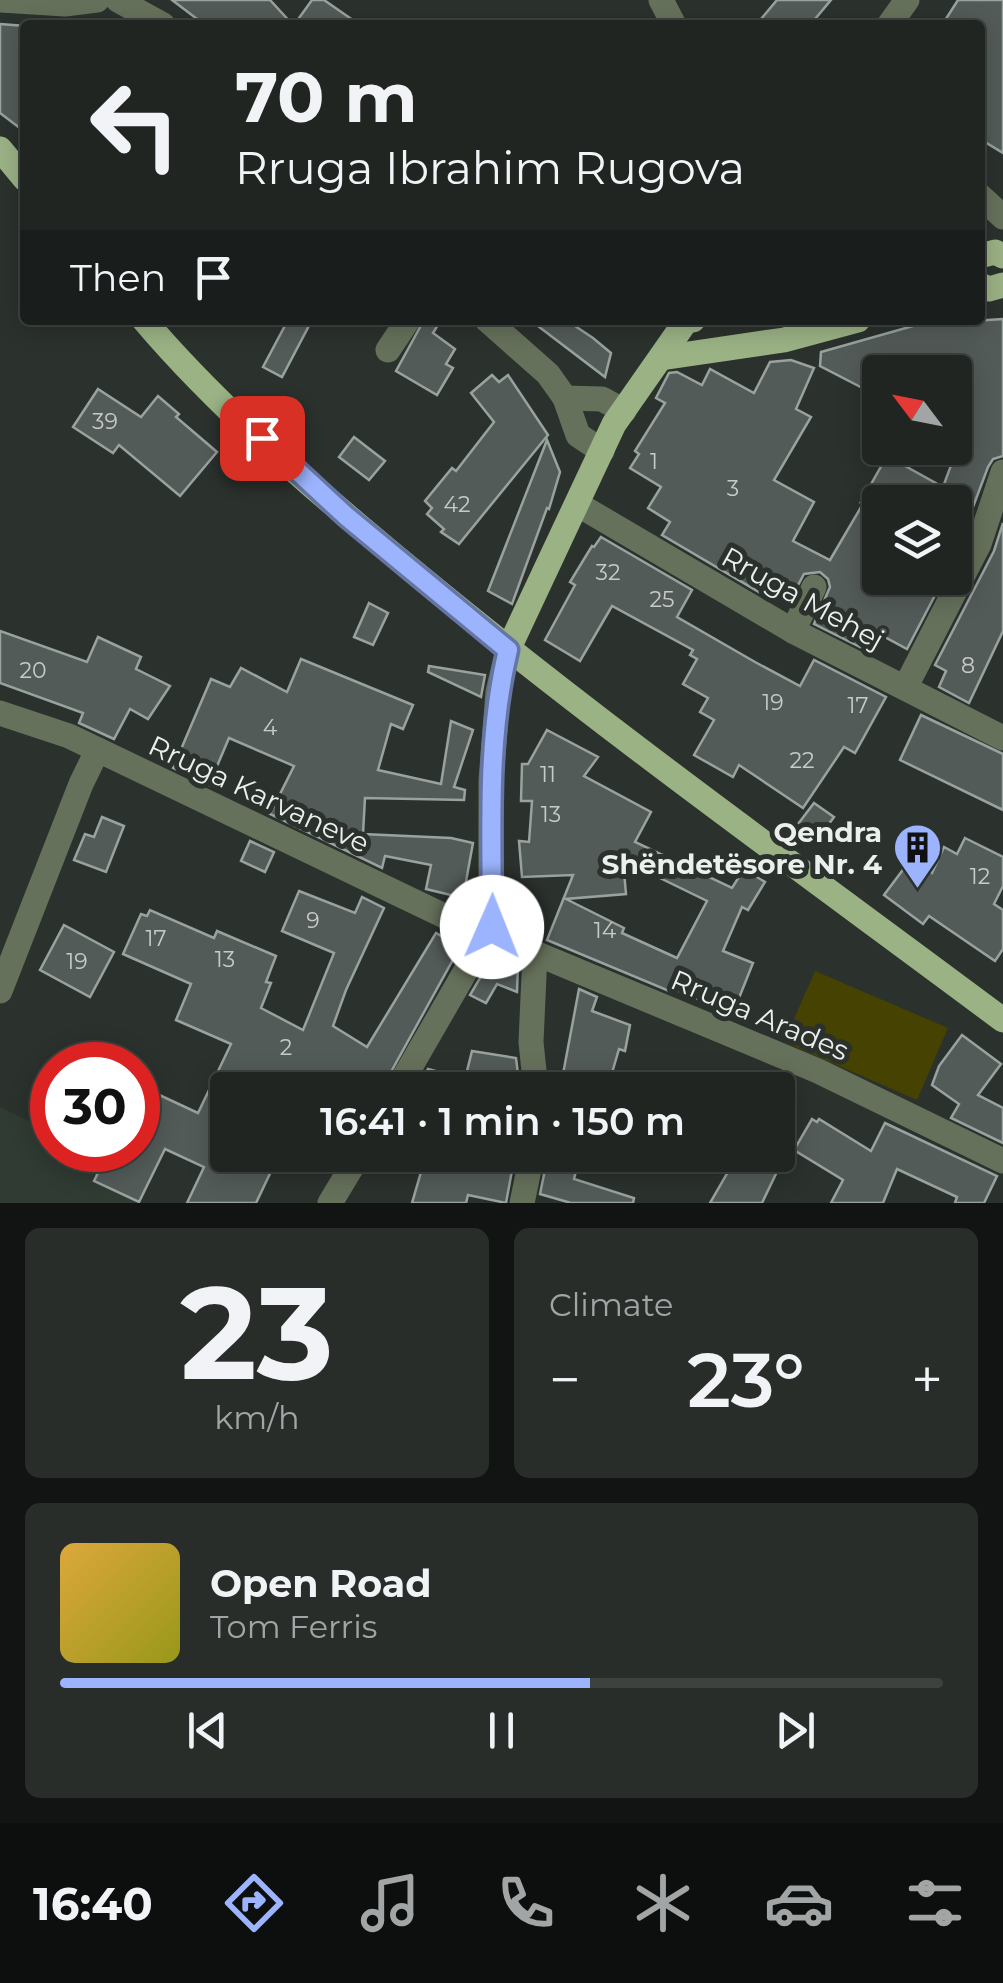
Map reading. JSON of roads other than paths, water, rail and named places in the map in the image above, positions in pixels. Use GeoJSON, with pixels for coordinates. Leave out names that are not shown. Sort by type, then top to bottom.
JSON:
{"type":"FeatureCollection","features":[{"type":"Feature","properties":{"kind":"main road"},"geometry":{"type":"LineString","coordinates":[[148,325],[178,360],[346,516],[508,650],[1003,1020]]}},
{"type":"Feature","properties":{"kind":"main road"},"geometry":{"type":"LineString","coordinates":[[508,650],[619,418],[685,325]]}},
{"type":"Feature","properties":{"kind":"main road"},"geometry":{"type":"LineString","coordinates":[[660,358],[784,340],[840,325]]}},
{"type":"Feature","properties":{"kind":"street"},"geometry":{"type":"LineString","coordinates":[[0,0],[65,4],[97,0]]}},
{"type":"Feature","properties":{"kind":"street"},"geometry":{"type":"LineString","coordinates":[[118,0],[155,20]]}},
{"type":"Feature","properties":{"kind":"street"},"geometry":{"type":"LineString","coordinates":[[388,350],[405,325]]}},
{"type":"Feature","properties":{"kind":"street"},"geometry":{"type":"LineString","coordinates":[[493,325],[548,374],[565,398],[578,436],[602,451]]}},
{"type":"Feature","properties":{"kind":"street"},"geometry":{"type":"LineString","coordinates":[[565,398],[602,398],[619,418]]}},
{"type":"Feature","properties":{"kind":"street"},"geometry":{"type":"LineString","coordinates":[[905,688],[979,544],[1003,472]]}},
{"type":"Feature","properties":{"kind":"street","name":"Rruga Mehej"},"geometry":{"type":"LineString","coordinates":[[577,504],[794,631],[1003,738]]}},
{"type":"Feature","properties":{"kind":"street"},"geometry":{"type":"LineString","coordinates":[[794,631],[814,587]]}},
{"type":"Feature","properties":{"kind":"street"},"geometry":{"type":"LineString","coordinates":[[407,1072],[492,927],[491,780],[498,692],[508,650]]}},
{"type":"Feature","properties":{"kind":"street","name":"Rruga Karvaneve"},"geometry":{"type":"LineString","coordinates":[[0,712],[68,736],[462,924],[492,927]]}},
{"type":"Feature","properties":{"kind":"street"},"geometry":{"type":"LineString","coordinates":[[0,991],[81,784],[98,751]]}},
{"type":"Feature","properties":{"kind":"street","name":"Rruga Arades"},"geometry":{"type":"LineString","coordinates":[[492,927],[534,953],[818,1071],[1003,1162]]}},
{"type":"Feature","properties":{"kind":"street"},"geometry":{"type":"LineString","coordinates":[[534,953],[531,1042],[534,1072]]}},
{"type":"Feature","properties":{"kind":"street"},"geometry":{"type":"LineString","coordinates":[[330,1203],[349,1172]]}},
{"type":"Feature","properties":{"kind":"street"},"geometry":{"type":"LineString","coordinates":[[522,1203],[528,1172]]}},
{"type":"Feature","properties":{"kind":"place","name":"Qendra Shëndetësore Nr. 4"},"geometry":{"type":"Point","coordinates":[917,890]}}]}
